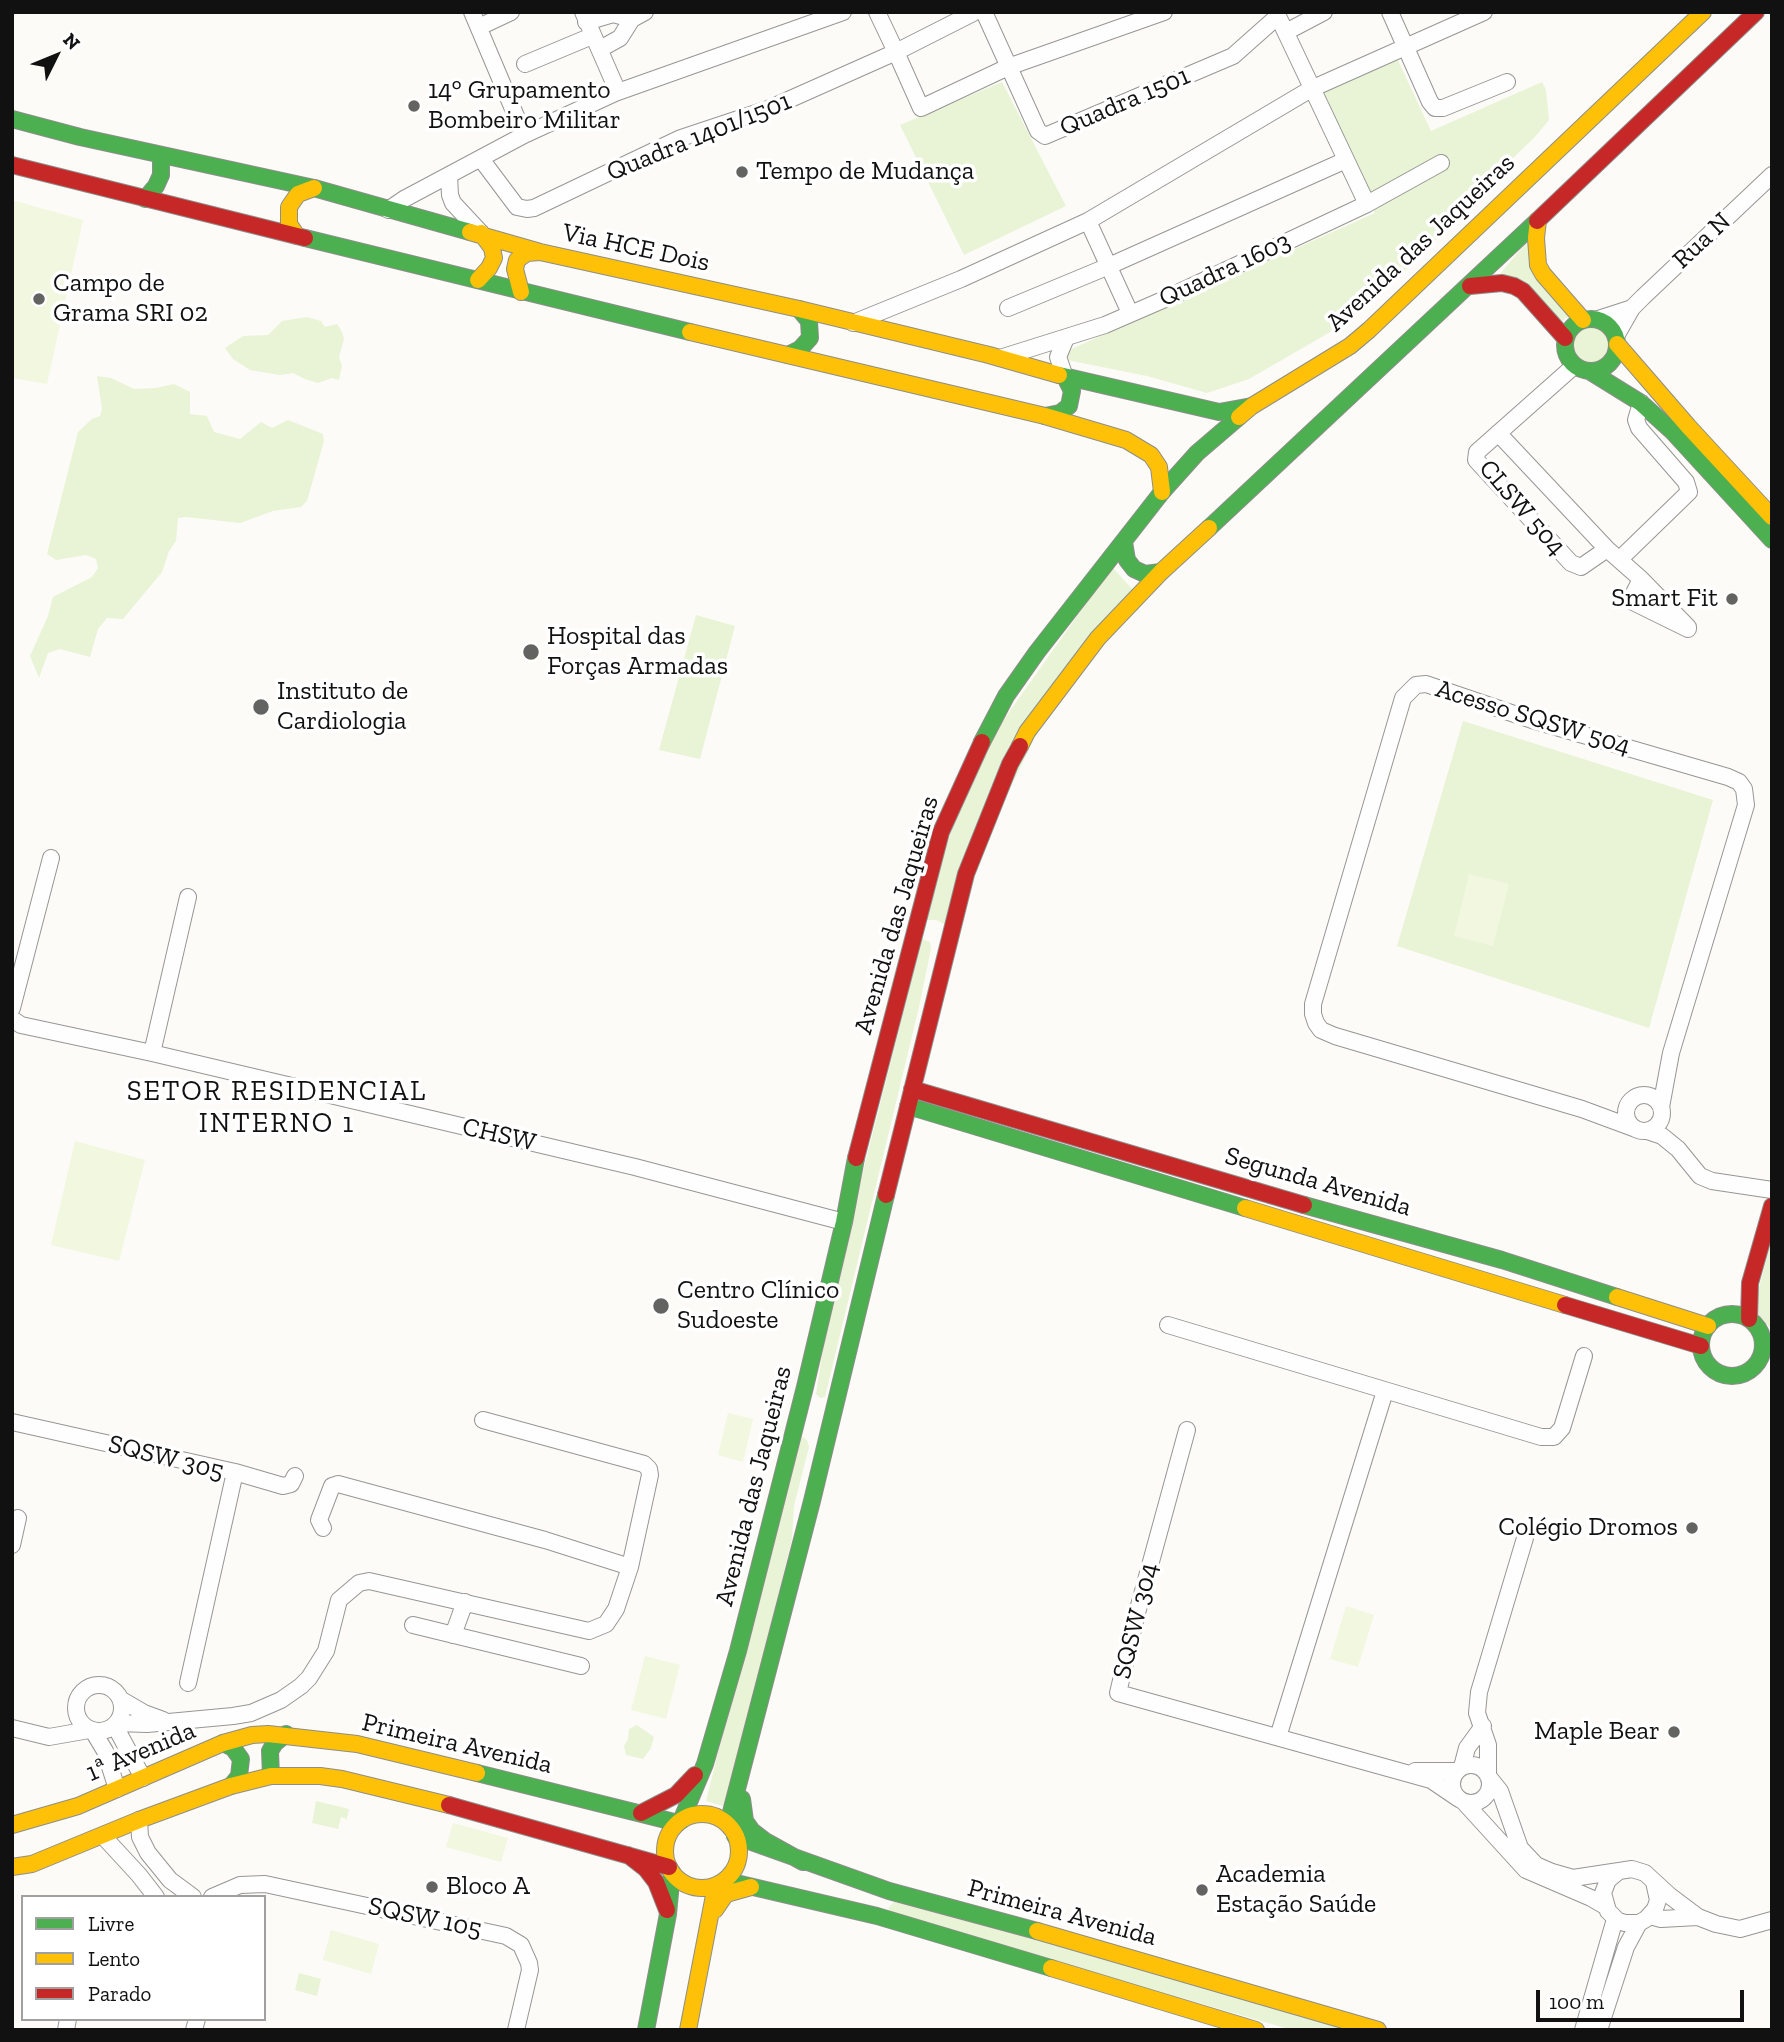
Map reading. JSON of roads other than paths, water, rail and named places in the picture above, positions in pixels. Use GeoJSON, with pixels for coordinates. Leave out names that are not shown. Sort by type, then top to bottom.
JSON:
{"type":"FeatureCollection","features":[{"type":"Feature","properties":{"kind":"main road","name":"Avenida das Jaqueiras"},"geometry":{"type":"LineString","coordinates":[[679,1822],[705,1764],[738,1651],[805,1387],[844,1222],[853,1170],[941,832],[964,778],[1006,696],[1037,652],[1162,492],[1197,453],[1252,406],[1360,353],[1703,12]]}},
{"type":"Feature","properties":{"kind":"main road"},"geometry":{"type":"LineString","coordinates":[[12,1867],[32,1864],[231,1786],[271,1776],[320,1776],[432,1800],[628,1855],[671,1869],[692,1886],[708,1887],[720,1883],[730,1875],[738,1860],[732,1831],[740,1780],[828,1438],[912,1089],[938,935],[966,874],[1010,764],[1027,732],[1098,638],[1161,572],[1470,286],[1756,12]]}},
{"type":"Feature","properties":{"kind":"main road","name":"Via HCE Dois"},"geometry":{"type":"LineString","coordinates":[[12,119],[314,188],[481,233],[540,252],[799,309],[1000,358],[1065,377],[1219,412],[1252,406]]}},
{"type":"Feature","properties":{"kind":"main road"},"geometry":{"type":"LineString","coordinates":[[145,199],[162,175],[161,155]]}},
{"type":"Feature","properties":{"kind":"main road"},"geometry":{"type":"LineString","coordinates":[[12,165],[521,292],[1045,416],[1141,447],[1159,467],[1162,492]]}},
{"type":"Feature","properties":{"kind":"main road"},"geometry":{"type":"LineString","coordinates":[[297,236],[289,224],[289,207],[298,194],[314,188]]}},
{"type":"Feature","properties":{"kind":"main road"},"geometry":{"type":"LineString","coordinates":[[1538,220],[1538,265],[1543,274],[1590,320],[1612,329],[1616,340],[1688,426],[1772,517]]}},
{"type":"Feature","properties":{"kind":"main road"},"geometry":{"type":"LineString","coordinates":[[478,280],[495,258],[492,248],[481,233]]}},
{"type":"Feature","properties":{"kind":"main road"},"geometry":{"type":"LineString","coordinates":[[521,292],[515,264],[524,255],[540,252]]}},
{"type":"Feature","properties":{"kind":"main road"},"geometry":{"type":"LineString","coordinates":[[1470,286],[1502,284],[1524,291],[1565,338]]}},
{"type":"Feature","properties":{"kind":"main road"},"geometry":{"type":"LineString","coordinates":[[788,355],[800,349],[810,338],[809,321],[799,309]]}},
{"type":"Feature","properties":{"kind":"main road"},"geometry":{"type":"LineString","coordinates":[[1590,320],[1569,330],[1565,338],[1565,353],[1574,366],[1591,372],[1641,403],[1672,431],[1772,540]]}},
{"type":"Feature","properties":{"kind":"main road"},"geometry":{"type":"LineString","coordinates":[[1591,372],[1608,365],[1613,359],[1616,340]]}},
{"type":"Feature","properties":{"kind":"main road"},"geometry":{"type":"LineString","coordinates":[[1360,353],[1363,383]]}},
{"type":"Feature","properties":{"kind":"main road"},"geometry":{"type":"LineString","coordinates":[[1045,416],[1060,413],[1069,406],[1072,391],[1065,377]]}},
{"type":"Feature","properties":{"kind":"main road"},"geometry":{"type":"LineString","coordinates":[[1124,542],[1127,560],[1134,569],[1145,574],[1161,572]]}},
{"type":"Feature","properties":{"kind":"main road"},"geometry":{"type":"LineString","coordinates":[[914,931],[938,935]]}},
{"type":"Feature","properties":{"kind":"main road","name":"Segunda Avenida"},"geometry":{"type":"LineString","coordinates":[[912,1089],[1502,1260],[1708,1326]]}},
{"type":"Feature","properties":{"kind":"main road","name":"Segunda Avenida"},"geometry":{"type":"LineString","coordinates":[[908,1106],[1701,1346]]}},
{"type":"Feature","properties":{"kind":"main road"},"geometry":{"type":"LineString","coordinates":[[1749,1320],[1750,1283],[1772,1206]]}},
{"type":"Feature","properties":{"kind":"main road"},"geometry":{"type":"LineString","coordinates":[[1723,1315],[1742,1315],[1761,1332],[1768,1345],[1765,1365],[1739,1376],[1723,1375],[1705,1361],[1701,1346],[1708,1326],[1723,1315],[1750,1283]]}},
{"type":"Feature","properties":{"kind":"main road"},"geometry":{"type":"LineString","coordinates":[[805,1387],[818,1401],[836,1401]]}},
{"type":"Feature","properties":{"kind":"main road"},"geometry":{"type":"LineString","coordinates":[[791,1440],[805,1429],[821,1432],[828,1438]]}},
{"type":"Feature","properties":{"kind":"main road"},"geometry":{"type":"LineString","coordinates":[[271,1776],[270,1751],[275,1742],[286,1734]]}},
{"type":"Feature","properties":{"kind":"main road","name":"Primeira Avenida"},"geometry":{"type":"LineString","coordinates":[[223,1743],[252,1735],[286,1734],[357,1744],[679,1822]]}},
{"type":"Feature","properties":{"kind":"main road"},"geometry":{"type":"LineString","coordinates":[[223,1743],[233,1748],[241,1759],[240,1776],[231,1786]]}},
{"type":"Feature","properties":{"kind":"main road","name":"1ª Avenida"},"geometry":{"type":"LineString","coordinates":[[12,1825],[78,1806],[223,1743]]}},
{"type":"Feature","properties":{"kind":"main road"},"geometry":{"type":"LineString","coordinates":[[432,1800],[439,1784],[436,1764]]}},
{"type":"Feature","properties":{"kind":"main road"},"geometry":{"type":"LineString","coordinates":[[641,1812],[676,1795],[705,1764]]}},
{"type":"Feature","properties":{"kind":"main road"},"geometry":{"type":"LineString","coordinates":[[740,1780],[745,1821],[752,1831],[803,1862]]}},
{"type":"Feature","properties":{"kind":"main road"},"geometry":{"type":"LineString","coordinates":[[646,2030],[668,1914],[671,1869],[666,1844],[679,1822],[694,1815],[710,1815],[732,1831]]}},
{"type":"Feature","properties":{"kind":"main road","name":"Primeira Avenida"},"geometry":{"type":"LineString","coordinates":[[732,1831],[803,1862],[889,1891],[1104,1949],[1378,2030]]}},
{"type":"Feature","properties":{"kind":"main road"},"geometry":{"type":"LineString","coordinates":[[628,1855],[646,1869],[656,1882],[668,1914]]}},
{"type":"Feature","properties":{"kind":"main road"},"geometry":{"type":"LineString","coordinates":[[688,2030],[707,1927],[720,1883]]}},
{"type":"Feature","properties":{"kind":"main road","name":"Primeira Avenida"},"geometry":{"type":"LineString","coordinates":[[720,1883],[751,1887],[877,1916],[1256,2030]]}},
{"type":"Feature","properties":{"kind":"main road"},"geometry":{"type":"LineString","coordinates":[[707,1927],[726,1894],[751,1887]]}},
{"type":"Feature","properties":{"kind":"main road"},"geometry":{"type":"LineString","coordinates":[[877,1916],[880,1899],[889,1891]]}},
{"type":"Feature","properties":{"kind":"street"},"geometry":{"type":"LineString","coordinates":[[511,12],[476,20],[524,135]]}},
{"type":"Feature","properties":{"kind":"street"},"geometry":{"type":"LineString","coordinates":[[388,210],[524,135],[618,92],[843,12]]}},
{"type":"Feature","properties":{"kind":"street"},"geometry":{"type":"LineString","coordinates":[[877,12],[921,108],[1008,67],[1164,12]]}},
{"type":"Feature","properties":{"kind":"street","name":"Quadra 1501"},"geometry":{"type":"LineString","coordinates":[[984,12],[1038,131],[1048,135],[1233,55],[1277,14]]}},
{"type":"Feature","properties":{"kind":"street"},"geometry":{"type":"LineString","coordinates":[[1286,32],[1324,12]]}},
{"type":"Feature","properties":{"kind":"street"},"geometry":{"type":"LineString","coordinates":[[1390,12],[1430,102],[1436,108],[1443,108],[1507,82]]}},
{"type":"Feature","properties":{"kind":"street"},"geometry":{"type":"LineString","coordinates":[[853,323],[916,299],[1088,221],[1311,89],[1484,12]]}},
{"type":"Feature","properties":{"kind":"street","name":"Quadra 1401/1501"},"geometry":{"type":"LineString","coordinates":[[481,159],[517,206],[534,208],[681,138],[770,109],[896,52],[972,13]]}},
{"type":"Feature","properties":{"kind":"street"},"geometry":{"type":"LineString","coordinates":[[525,64],[590,30],[613,14],[639,15]]}},
{"type":"Feature","properties":{"kind":"street"},"geometry":{"type":"LineString","coordinates":[[1277,14],[1367,204]]}},
{"type":"Feature","properties":{"kind":"street"},"geometry":{"type":"LineString","coordinates":[[590,30],[620,38],[639,15]]}},
{"type":"Feature","properties":{"kind":"street"},"geometry":{"type":"LineString","coordinates":[[590,30],[618,92]]}},
{"type":"Feature","properties":{"kind":"street","name":"Quadra 1603"},"geometry":{"type":"LineString","coordinates":[[1109,267],[1346,160]]}},
{"type":"Feature","properties":{"kind":"street","name":"Quadra 1603"},"geometry":{"type":"LineString","coordinates":[[1088,221],[1130,313],[1367,204],[1441,163]]}},
{"type":"Feature","properties":{"kind":"street","name":"Rua N"},"geometry":{"type":"LineString","coordinates":[[1616,340],[1632,308],[1772,175]]}},
{"type":"Feature","properties":{"kind":"street"},"geometry":{"type":"LineString","coordinates":[[449,176],[453,203],[481,233]]}},
{"type":"Feature","properties":{"kind":"street"},"geometry":{"type":"LineString","coordinates":[[1008,308],[1109,267]]}},
{"type":"Feature","properties":{"kind":"street"},"geometry":{"type":"LineString","coordinates":[[905,335],[901,314],[916,299]]}},
{"type":"Feature","properties":{"kind":"street","name":"Rua N"},"geometry":{"type":"LineString","coordinates":[[1590,320],[1632,308]]}},
{"type":"Feature","properties":{"kind":"street"},"geometry":{"type":"LineString","coordinates":[[1000,358],[1066,338],[1130,313]]}},
{"type":"Feature","properties":{"kind":"street"},"geometry":{"type":"LineString","coordinates":[[1065,377],[1058,357],[1066,338]]}},
{"type":"Feature","properties":{"kind":"street"},"geometry":{"type":"LineString","coordinates":[[1497,433],[1574,366]]}},
{"type":"Feature","properties":{"kind":"street","name":"CLSW 504"},"geometry":{"type":"LineString","coordinates":[[1641,403],[1636,420],[1639,428],[1686,482],[1689,492],[1613,554],[1581,566],[1571,563],[1476,460],[1476,452],[1497,433],[1613,554],[1641,579]]}},
{"type":"Feature","properties":{"kind":"street","name":"Acesso SQSW 504"},"geometry":{"type":"LineString","coordinates":[[1727,1182],[1700,1166],[1662,1111],[1671,1061],[1746,805],[1743,786],[1728,777],[1532,720],[1426,684],[1416,685],[1403,698],[1313,1004],[1316,1023],[1321,1030],[1335,1036],[1582,1109],[1662,1136],[1678,1149],[1700,1176],[1712,1181],[1772,1190]]}},
{"type":"Feature","properties":{"kind":"street"},"geometry":{"type":"LineString","coordinates":[[12,1008],[51,858]]}},
{"type":"Feature","properties":{"kind":"street"},"geometry":{"type":"LineString","coordinates":[[152,1053],[188,897]]}},
{"type":"Feature","properties":{"kind":"street","name":"CHSW"},"geometry":{"type":"LineString","coordinates":[[12,1019],[21,1025],[152,1053],[635,1167],[844,1222]]}},
{"type":"Feature","properties":{"kind":"street","name":"Acesso SQSW 504"},"geometry":{"type":"LineString","coordinates":[[1582,1109],[1610,1110],[1638,1096],[1664,1072],[1671,1061]]}},
{"type":"Feature","properties":{"kind":"street"},"geometry":{"type":"LineString","coordinates":[[1638,1096],[1656,1098],[1662,1111],[1658,1125],[1642,1130],[1631,1125],[1626,1115],[1628,1104],[1638,1096]]}},
{"type":"Feature","properties":{"kind":"street"},"geometry":{"type":"LineString","coordinates":[[1168,1325],[1549,1438],[1558,1434],[1566,1420],[1584,1356]]}},
{"type":"Feature","properties":{"kind":"street"},"geometry":{"type":"LineString","coordinates":[[1278,1737],[1385,1391]]}},
{"type":"Feature","properties":{"kind":"street"},"geometry":{"type":"LineString","coordinates":[[116,1724],[168,1722],[251,1713],[281,1700],[301,1686],[326,1651],[339,1600],[359,1583],[369,1581],[466,1601],[589,1631],[606,1624],[613,1617],[630,1567],[650,1475],[648,1467],[483,1420]]}},
{"type":"Feature","properties":{"kind":"street","name":"SQSW 305"},"geometry":{"type":"LineString","coordinates":[[12,1422],[235,1472],[188,1683]]}},
{"type":"Feature","properties":{"kind":"street","name":"SQSW 304"},"geometry":{"type":"LineString","coordinates":[[1187,1430],[1137,1612],[1118,1693],[1432,1780],[1462,1801],[1526,1870],[1591,1898],[1610,1912]]}},
{"type":"Feature","properties":{"kind":"street"},"geometry":{"type":"LineString","coordinates":[[235,1472],[283,1486],[291,1484],[295,1476]]}},
{"type":"Feature","properties":{"kind":"street"},"geometry":{"type":"LineString","coordinates":[[323,1528],[319,1520],[332,1486],[338,1484],[545,1540],[630,1567]]}},
{"type":"Feature","properties":{"kind":"street"},"geometry":{"type":"LineString","coordinates":[[12,1545],[18,1518]]}},
{"type":"Feature","properties":{"kind":"street"},"geometry":{"type":"LineString","coordinates":[[1483,1726],[1467,1748],[1452,1782],[1452,1789],[1462,1801],[1471,1803],[1482,1799],[1489,1789],[1488,1745],[1483,1726],[1477,1713],[1479,1692],[1525,1538]]}},
{"type":"Feature","properties":{"kind":"street"},"geometry":{"type":"LineString","coordinates":[[453,1635],[466,1601]]}},
{"type":"Feature","properties":{"kind":"street"},"geometry":{"type":"LineString","coordinates":[[413,1625],[581,1666]]}},
{"type":"Feature","properties":{"kind":"street"},"geometry":{"type":"LineString","coordinates":[[49,1737],[64,1724],[75,1708],[80,1693],[94,1685],[110,1688],[120,1699],[144,1713],[168,1722]]}},
{"type":"Feature","properties":{"kind":"street"},"geometry":{"type":"LineString","coordinates":[[12,1728],[49,1737],[108,1730],[116,1724],[122,1713],[120,1699]]}},
{"type":"Feature","properties":{"kind":"street"},"geometry":{"type":"LineString","coordinates":[[75,1708],[79,1722],[91,1731],[105,1751],[117,1789]]}},
{"type":"Feature","properties":{"kind":"street"},"geometry":{"type":"LineString","coordinates":[[116,1724],[143,1778]]}},
{"type":"Feature","properties":{"kind":"street"},"geometry":{"type":"LineString","coordinates":[[1459,1769],[1468,1765],[1480,1767],[1488,1776],[1500,1791],[1520,1848],[1536,1865],[1573,1878],[1639,1870],[1698,1917]]}},
{"type":"Feature","properties":{"kind":"street","name":"SQSW 304"},"geometry":{"type":"LineString","coordinates":[[1402,1772],[1459,1769]]}},
{"type":"Feature","properties":{"kind":"street"},"geometry":{"type":"LineString","coordinates":[[139,1820],[140,1837],[148,1853],[170,1880],[190,1895]]}},
{"type":"Feature","properties":{"kind":"street"},"geometry":{"type":"LineString","coordinates":[[103,1836],[154,1895]]}},
{"type":"Feature","properties":{"kind":"street"},"geometry":{"type":"LineString","coordinates":[[1584,2030],[1610,1912],[1605,1886],[1619,1871]]}},
{"type":"Feature","properties":{"kind":"street"},"geometry":{"type":"LineString","coordinates":[[1599,2030],[1626,1947],[1658,1900],[1654,1882]]}},
{"type":"Feature","properties":{"kind":"street","name":"SQSW 105"},"geometry":{"type":"LineString","coordinates":[[235,1891],[265,1884],[516,1940],[525,1951],[530,1970],[516,2030]]}},
{"type":"Feature","properties":{"kind":"street"},"geometry":{"type":"LineString","coordinates":[[1610,1912],[1625,1923],[1644,1919],[1698,1917],[1740,1929],[1772,1920]]}},
{"type":"Feature","properties":{"kind":"place","name":"14° Grupamento Bombeiro Militar"},"geometry":{"type":"Point","coordinates":[414,106]}},
{"type":"Feature","properties":{"kind":"place","name":"Tempo de Mudança"},"geometry":{"type":"Point","coordinates":[742,172]}},
{"type":"Feature","properties":{"kind":"place","name":"Campo de Grama SRI 02"},"geometry":{"type":"Point","coordinates":[39,299]}},
{"type":"Feature","properties":{"kind":"place","name":"Smart Fit"},"geometry":{"type":"Point","coordinates":[1732,599]}},
{"type":"Feature","properties":{"kind":"place","name":"Hospital das Forças Armadas"},"geometry":{"type":"Point","coordinates":[531,652]}},
{"type":"Feature","properties":{"kind":"place","name":"Instituto de Cardiologia"},"geometry":{"type":"Point","coordinates":[261,707]}},
{"type":"Feature","properties":{"kind":"place","name":"Centro Clínico Sudoeste"},"geometry":{"type":"Point","coordinates":[661,1306]}},
{"type":"Feature","properties":{"kind":"place","name":"Colégio Dromos"},"geometry":{"type":"Point","coordinates":[1692,1528]}},
{"type":"Feature","properties":{"kind":"place","name":"Maple Bear"},"geometry":{"type":"Point","coordinates":[1674,1732]}},
{"type":"Feature","properties":{"kind":"place","name":"Bloco A"},"geometry":{"type":"Point","coordinates":[432,1887]}},
{"type":"Feature","properties":{"kind":"place","name":"Academia Estação Saúde"},"geometry":{"type":"Point","coordinates":[1202,1890]}},
{"type":"Feature","properties":{"kind":"district","name":"SETOR RESIDENCIAL INTERNO 1"},"geometry":{"type":"Point","coordinates":[277,1108]}}]}
